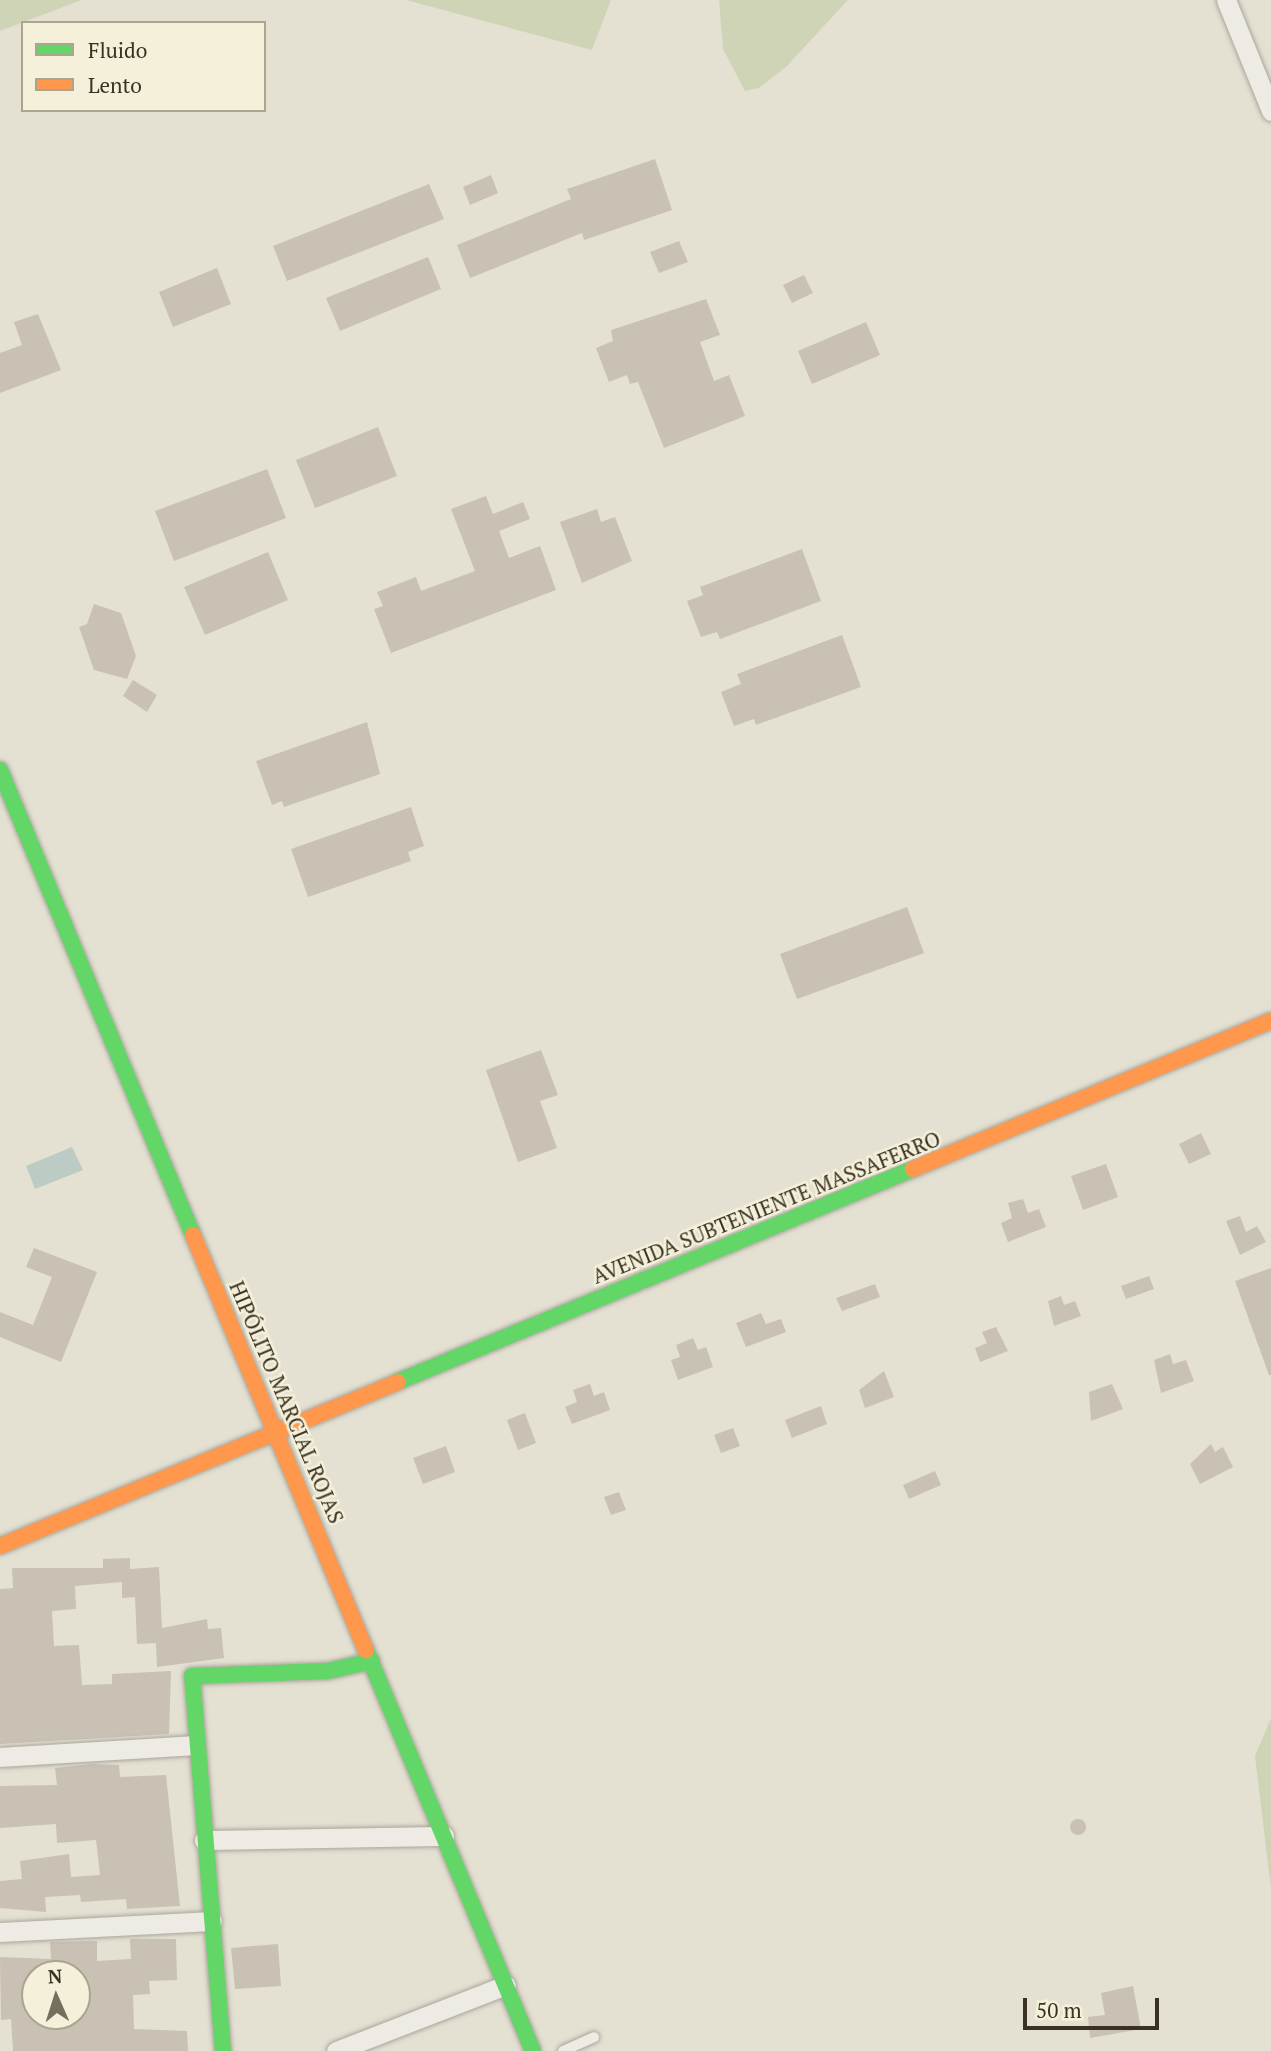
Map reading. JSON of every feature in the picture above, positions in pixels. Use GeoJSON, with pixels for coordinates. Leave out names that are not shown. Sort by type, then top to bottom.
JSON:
{"type":"FeatureCollection","features":[{"type":"Feature","properties":{"kind":"main road","name":"HIPÓLITO MARCIAL ROJAS"},"geometry":{"type":"LineString","coordinates":[[0,770],[533,2051]]}},
{"type":"Feature","properties":{"kind":"main road","name":"AVENIDA SUBTENIENTE MASSAFERRO"},"geometry":{"type":"LineString","coordinates":[[0,1546],[1271,1021]]}},
{"type":"Feature","properties":{"kind":"main road"},"geometry":{"type":"LineString","coordinates":[[223,2051],[195,1745],[192,1676],[328,1671],[372,1661]]}},
{"type":"Feature","properties":{"kind":"street"},"geometry":{"type":"LineString","coordinates":[[1226,0],[1271,111]]}},
{"type":"Feature","properties":{"kind":"street"},"geometry":{"type":"LineString","coordinates":[[0,1757],[195,1745]]}},
{"type":"Feature","properties":{"kind":"street"},"geometry":{"type":"LineString","coordinates":[[204,1840],[444,1836]]}},
{"type":"Feature","properties":{"kind":"street"},"geometry":{"type":"LineString","coordinates":[[0,1932],[212,1921]]}},
{"type":"Feature","properties":{"kind":"street"},"geometry":{"type":"LineString","coordinates":[[336,2051],[506,1985]]}},
{"type":"Feature","properties":{"kind":"lane"},"geometry":{"type":"LineString","coordinates":[[563,2051],[594,2037]]}},
{"type":"Feature","properties":{"kind":"green space"},"geometry":{"type":"Polygon","coordinates":[[[0,0],[82,0],[21,21],[0,31],[0,0]]]}},
{"type":"Feature","properties":{"kind":"green space"},"geometry":{"type":"Polygon","coordinates":[[[406,0],[611,0],[592,50],[406,0]]]}},
{"type":"Feature","properties":{"kind":"green space"},"geometry":{"type":"Polygon","coordinates":[[[719,0],[848,0],[786,67],[759,88],[745,91],[723,49],[719,0]]]}},
{"type":"Feature","properties":{"kind":"green space"},"geometry":{"type":"Polygon","coordinates":[[[1271,1718],[1271,1889],[1255,1756],[1271,1718]]]}},
{"type":"Feature","properties":{"kind":"shaded area"},"geometry":{"type":"Polygon","coordinates":[[[72,1147],[83,1170],[35,1189],[26,1166],[72,1147]]]}},
{"type":"Feature","properties":{"kind":"building"},"geometry":{"type":"Polygon","coordinates":[[[655,159],[672,210],[584,240],[582,233],[470,278],[457,245],[571,199],[567,189],[655,159]]]}},
{"type":"Feature","properties":{"kind":"building"},"geometry":{"type":"Polygon","coordinates":[[[491,175],[498,193],[470,205],[463,187],[491,175]]]}},
{"type":"Feature","properties":{"kind":"building"},"geometry":{"type":"Polygon","coordinates":[[[429,184],[444,219],[287,281],[273,246],[429,184]]]}},
{"type":"Feature","properties":{"kind":"building"},"geometry":{"type":"Polygon","coordinates":[[[679,241],[688,262],[659,273],[650,252],[679,241]]]}},
{"type":"Feature","properties":{"kind":"building"},"geometry":{"type":"Polygon","coordinates":[[[428,257],[441,289],[340,331],[326,298],[428,257]]]}},
{"type":"Feature","properties":{"kind":"building"},"geometry":{"type":"Polygon","coordinates":[[[217,268],[231,304],[173,327],[159,292],[217,268]]]}},
{"type":"Feature","properties":{"kind":"building"},"geometry":{"type":"Polygon","coordinates":[[[804,275],[813,293],[792,303],[783,285],[804,275]]]}},
{"type":"Feature","properties":{"kind":"building"},"geometry":{"type":"Polygon","coordinates":[[[706,299],[720,335],[700,342],[714,381],[729,375],[745,416],[664,448],[638,382],[630,384],[627,375],[609,382],[596,348],[613,341],[611,330],[706,299]]]}},
{"type":"Feature","properties":{"kind":"building"},"geometry":{"type":"Polygon","coordinates":[[[38,314],[61,370],[0,393],[0,353],[22,345],[14,322],[38,314]]]}},
{"type":"Feature","properties":{"kind":"building"},"geometry":{"type":"Polygon","coordinates":[[[866,322],[880,355],[812,384],[798,351],[866,322]]]}},
{"type":"Feature","properties":{"kind":"building"},"geometry":{"type":"Polygon","coordinates":[[[378,427],[397,476],[315,508],[296,460],[378,427]]]}},
{"type":"Feature","properties":{"kind":"building"},"geometry":{"type":"Polygon","coordinates":[[[267,469],[286,518],[174,561],[155,511],[267,469]]]}},
{"type":"Feature","properties":{"kind":"building"},"geometry":{"type":"Polygon","coordinates":[[[486,496],[493,514],[523,502],[530,519],[499,531],[509,558],[540,546],[556,590],[391,653],[374,609],[383,606],[377,592],[416,577],[421,591],[475,571],[451,509],[486,496]]]}},
{"type":"Feature","properties":{"kind":"building"},"geometry":{"type":"Polygon","coordinates":[[[597,509],[601,522],[615,517],[632,561],[582,583],[560,522],[597,509]]]}},
{"type":"Feature","properties":{"kind":"building"},"geometry":{"type":"Polygon","coordinates":[[[802,549],[821,601],[720,639],[717,632],[701,637],[687,601],[703,595],[700,587],[802,549]]]}},
{"type":"Feature","properties":{"kind":"building"},"geometry":{"type":"Polygon","coordinates":[[[268,552],[288,600],[205,635],[184,587],[268,552]]]}},
{"type":"Feature","properties":{"kind":"building"},"geometry":{"type":"Polygon","coordinates":[[[94,604],[121,613],[136,656],[127,679],[94,670],[79,627],[87,624],[94,604]]]}},
{"type":"Feature","properties":{"kind":"building"},"geometry":{"type":"Polygon","coordinates":[[[842,635],[861,687],[756,725],[754,719],[734,726],[721,692],[741,684],[737,674],[842,635]]]}},
{"type":"Feature","properties":{"kind":"building"},"geometry":{"type":"Polygon","coordinates":[[[133,680],[157,695],[147,712],[123,696],[133,680]]]}},
{"type":"Feature","properties":{"kind":"building"},"geometry":{"type":"Polygon","coordinates":[[[367,722],[380,774],[284,807],[282,801],[272,805],[256,761],[367,722]]]}},
{"type":"Feature","properties":{"kind":"building"},"geometry":{"type":"Polygon","coordinates":[[[411,807],[424,846],[408,852],[411,861],[308,897],[291,849],[411,807]]]}},
{"type":"Feature","properties":{"kind":"building"},"geometry":{"type":"Polygon","coordinates":[[[907,907],[924,953],[797,999],[780,954],[907,907]]]}},
{"type":"Feature","properties":{"kind":"building"},"geometry":{"type":"Polygon","coordinates":[[[541,1050],[558,1095],[540,1101],[557,1148],[518,1162],[486,1070],[541,1050]]]}},
{"type":"Feature","properties":{"kind":"building"},"geometry":{"type":"Polygon","coordinates":[[[1201,1133],[1211,1154],[1189,1164],[1179,1144],[1201,1133]]]}},
{"type":"Feature","properties":{"kind":"building"},"geometry":{"type":"Polygon","coordinates":[[[1106,1164],[1118,1197],[1083,1210],[1071,1176],[1106,1164]]]}},
{"type":"Feature","properties":{"kind":"building"},"geometry":{"type":"Polygon","coordinates":[[[1023,1199],[1028,1213],[1039,1209],[1046,1227],[1008,1242],[1001,1223],[1012,1218],[1008,1203],[1023,1199]]]}},
{"type":"Feature","properties":{"kind":"building"},"geometry":{"type":"Polygon","coordinates":[[[1240,1216],[1246,1232],[1257,1226],[1266,1242],[1240,1255],[1226,1221],[1240,1216]]]}},
{"type":"Feature","properties":{"kind":"building"},"geometry":{"type":"Polygon","coordinates":[[[34,1248],[97,1272],[61,1362],[0,1337],[0,1312],[33,1325],[52,1277],[26,1267],[34,1248]]]}},
{"type":"Feature","properties":{"kind":"building"},"geometry":{"type":"Polygon","coordinates":[[[1271,1268],[1271,1375],[1269,1375],[1235,1281],[1271,1268]]]}},
{"type":"Feature","properties":{"kind":"building"},"geometry":{"type":"Polygon","coordinates":[[[1149,1276],[1154,1289],[1126,1299],[1121,1286],[1149,1276]]]}},
{"type":"Feature","properties":{"kind":"building"},"geometry":{"type":"Polygon","coordinates":[[[875,1284],[880,1297],[842,1311],[836,1298],[875,1284]]]}},
{"type":"Feature","properties":{"kind":"building"},"geometry":{"type":"Polygon","coordinates":[[[1061,1296],[1064,1305],[1075,1301],[1081,1316],[1054,1326],[1048,1301],[1061,1296]]]}},
{"type":"Feature","properties":{"kind":"building"},"geometry":{"type":"Polygon","coordinates":[[[761,1313],[766,1324],[781,1319],[786,1332],[746,1347],[736,1323],[761,1313]]]}},
{"type":"Feature","properties":{"kind":"building"},"geometry":{"type":"Polygon","coordinates":[[[996,1327],[1008,1351],[980,1362],[975,1348],[987,1343],[982,1332],[996,1327]]]}},
{"type":"Feature","properties":{"kind":"building"},"geometry":{"type":"Polygon","coordinates":[[[693,1338],[698,1350],[706,1347],[713,1367],[678,1380],[671,1360],[680,1357],[676,1345],[693,1338]]]}},
{"type":"Feature","properties":{"kind":"building"},"geometry":{"type":"Polygon","coordinates":[[[1170,1354],[1173,1364],[1186,1360],[1194,1381],[1161,1393],[1154,1360],[1170,1354]]]}},
{"type":"Feature","properties":{"kind":"building"},"geometry":{"type":"Polygon","coordinates":[[[884,1371],[894,1397],[865,1408],[859,1390],[884,1371]]]}},
{"type":"Feature","properties":{"kind":"building"},"geometry":{"type":"Polygon","coordinates":[[[590,1384],[594,1396],[604,1392],[610,1410],[572,1424],[565,1407],[577,1402],[573,1390],[590,1384]]]}},
{"type":"Feature","properties":{"kind":"building"},"geometry":{"type":"Polygon","coordinates":[[[1112,1384],[1123,1409],[1091,1421],[1089,1392],[1112,1384]]]}},
{"type":"Feature","properties":{"kind":"building"},"geometry":{"type":"Polygon","coordinates":[[[821,1406],[827,1424],[792,1438],[785,1420],[821,1406]]]}},
{"type":"Feature","properties":{"kind":"building"},"geometry":{"type":"Polygon","coordinates":[[[525,1413],[536,1443],[518,1450],[507,1420],[525,1413]]]}},
{"type":"Feature","properties":{"kind":"building"},"geometry":{"type":"Polygon","coordinates":[[[733,1428],[740,1446],[721,1453],[714,1435],[733,1428]]]}},
{"type":"Feature","properties":{"kind":"building"},"geometry":{"type":"Polygon","coordinates":[[[1211,1444],[1215,1452],[1223,1447],[1233,1467],[1200,1484],[1190,1464],[1211,1444]]]}},
{"type":"Feature","properties":{"kind":"building"},"geometry":{"type":"Polygon","coordinates":[[[446,1446],[455,1472],[423,1484],[413,1458],[446,1446]]]}},
{"type":"Feature","properties":{"kind":"building"},"geometry":{"type":"Polygon","coordinates":[[[935,1471],[941,1485],[909,1499],[903,1485],[935,1471]]]}},
{"type":"Feature","properties":{"kind":"building"},"geometry":{"type":"Polygon","coordinates":[[[619,1492],[626,1510],[611,1515],[604,1497],[619,1492]]]}},
{"type":"Feature","properties":{"kind":"building"},"geometry":{"type":"Polygon","coordinates":[[[130,1558],[130,1569],[159,1567],[162,1628],[207,1619],[208,1629],[221,1628],[224,1658],[157,1667],[156,1643],[137,1644],[135,1597],[122,1598],[122,1582],[75,1586],[76,1609],[52,1611],[54,1646],[79,1645],[82,1685],[112,1684],[112,1674],[171,1671],[169,1734],[0,1744],[0,1589],[13,1588],[12,1568],[103,1568],[103,1559],[130,1558]]]}},
{"type":"Feature","properties":{"kind":"building"},"geometry":{"type":"Polygon","coordinates":[[[92,1764],[119,1765],[120,1777],[166,1775],[180,1906],[127,1909],[126,1899],[81,1902],[80,1895],[45,1897],[46,1912],[0,1908],[0,1881],[22,1879],[20,1861],[69,1854],[71,1877],[100,1875],[96,1840],[57,1843],[56,1824],[0,1828],[0,1786],[57,1785],[55,1768],[92,1764]]]}},
{"type":"Feature","properties":{"kind":"building"},"geometry":{"type":"Polygon","coordinates":[[[1078,1819],[1084,1821],[1084,1833],[1078,1835],[1072,1833],[1070,1827],[1072,1821],[1078,1819]]]}},
{"type":"Feature","properties":{"kind":"building"},"geometry":{"type":"Polygon","coordinates":[[[130,1939],[176,1939],[177,1980],[149,1981],[150,1994],[133,1995],[134,2029],[187,2031],[188,2051],[13,2051],[11,2019],[1,2020],[0,1957],[51,1959],[50,1942],[97,1941],[97,1961],[131,1959],[130,1939]]]}},
{"type":"Feature","properties":{"kind":"building"},"geometry":{"type":"Polygon","coordinates":[[[278,1944],[281,1986],[235,1989],[231,1948],[278,1944]]]}},
{"type":"Feature","properties":{"kind":"building"},"geometry":{"type":"Polygon","coordinates":[[[1133,1986],[1141,2029],[1090,2038],[1088,2017],[1105,2015],[1101,1993],[1133,1986]]]}},
{"type":"Feature","properties":{"kind":"traffic: fast"},"geometry":{"type":"LineString","coordinates":[[0,770],[193,1235]]}},
{"type":"Feature","properties":{"kind":"traffic: fast"},"geometry":{"type":"LineString","coordinates":[[397,1382],[913,1169]]}},
{"type":"Feature","properties":{"kind":"traffic: fast"},"geometry":{"type":"LineString","coordinates":[[366,1650],[533,2051]]}},
{"type":"Feature","properties":{"kind":"traffic: fast"},"geometry":{"type":"LineString","coordinates":[[223,2051],[192,1676],[328,1671],[372,1661]]}},
{"type":"Feature","properties":{"kind":"traffic: slow"},"geometry":{"type":"LineString","coordinates":[[913,1169],[1271,1021]]}},
{"type":"Feature","properties":{"kind":"traffic: slow"},"geometry":{"type":"LineString","coordinates":[[193,1235],[366,1650]]}},
{"type":"Feature","properties":{"kind":"traffic: slow"},"geometry":{"type":"LineString","coordinates":[[0,1546],[397,1382]]}}]}
